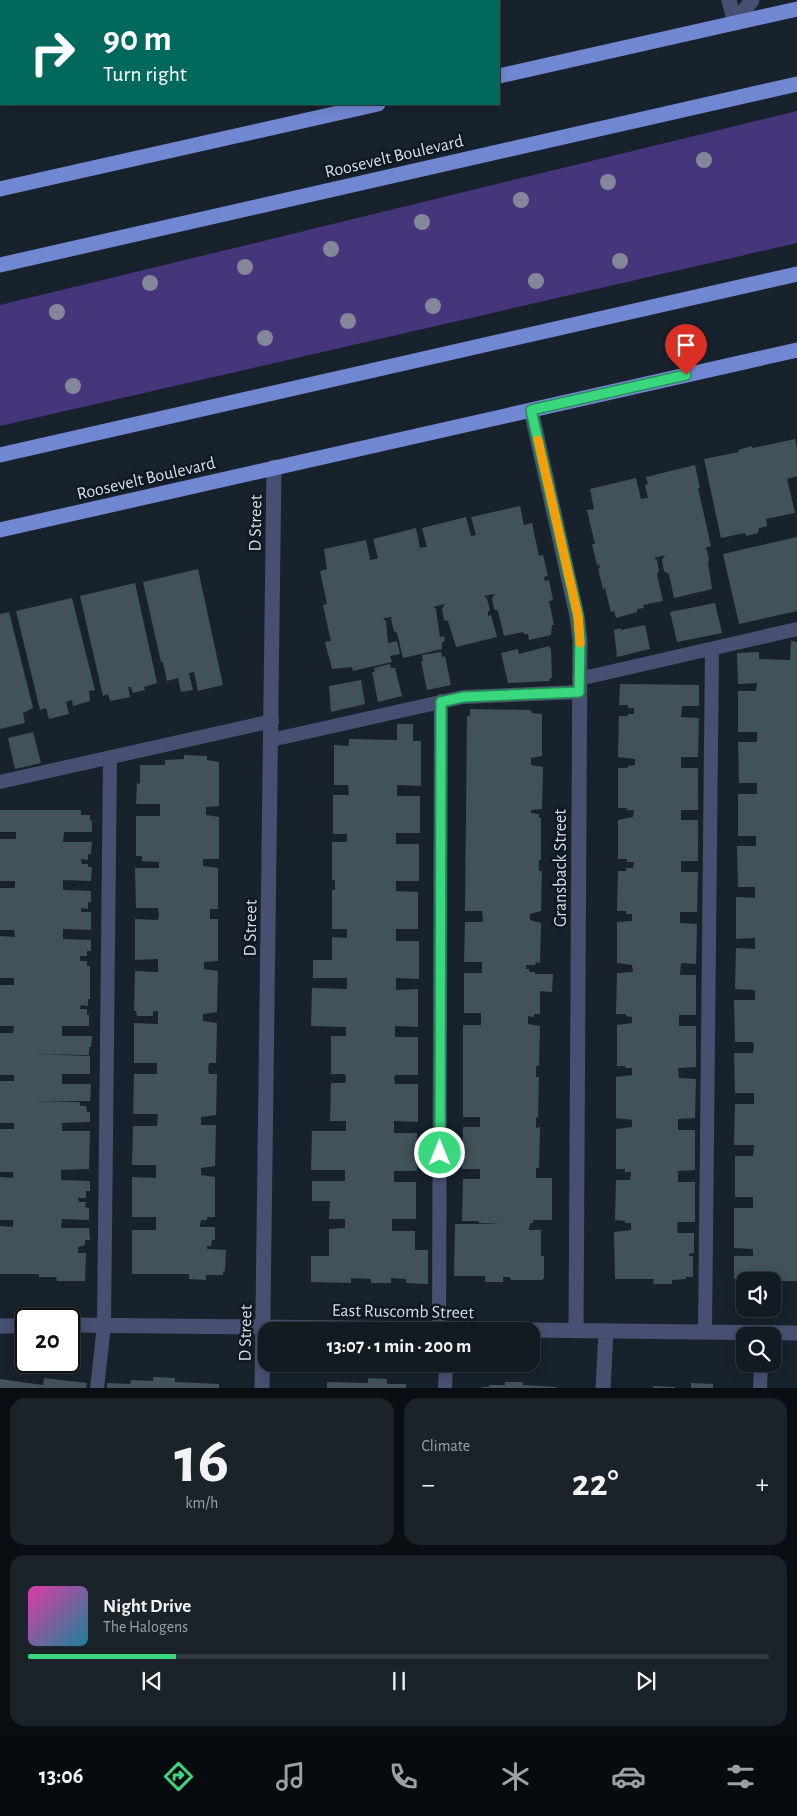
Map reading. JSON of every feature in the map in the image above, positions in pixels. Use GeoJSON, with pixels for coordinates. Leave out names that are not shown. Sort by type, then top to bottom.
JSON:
{"type":"FeatureCollection","features":[{"type":"Feature","properties":{"kind":"highway"},"geometry":{"type":"LineString","coordinates":[[500,76],[797,9]]}},
{"type":"Feature","properties":{"kind":"highway","name":"Roosevelt Boulevard"},"geometry":{"type":"LineString","coordinates":[[0,265],[797,84]]}},
{"type":"Feature","properties":{"kind":"highway"},"geometry":{"type":"LineString","coordinates":[[0,189],[330,109],[368,105]]}},
{"type":"Feature","properties":{"kind":"highway"},"geometry":{"type":"LineString","coordinates":[[0,454],[797,274]]}},
{"type":"Feature","properties":{"kind":"highway","name":"Roosevelt Boulevard"},"geometry":{"type":"LineString","coordinates":[[0,530],[797,350]]}},
{"type":"Feature","properties":{"kind":"street"},"geometry":{"type":"LineString","coordinates":[[730,0],[735,23]]}},
{"type":"Feature","properties":{"kind":"street"},"geometry":{"type":"LineString","coordinates":[[735,23],[752,0]]}},
{"type":"Feature","properties":{"kind":"street","name":"Gransback Street"},"geometry":{"type":"LineString","coordinates":[[531,410],[578,616],[580,640],[576,1331]]}},
{"type":"Feature","properties":{"kind":"street","name":"D Street"},"geometry":{"type":"LineString","coordinates":[[264,1322],[274,468]]}},
{"type":"Feature","properties":{"kind":"street","name":"East Ruscomb Street"},"geometry":{"type":"LineString","coordinates":[[80,1325],[258,1328]]}},
{"type":"Feature","properties":{"kind":"street"},"geometry":{"type":"LineString","coordinates":[[0,1326],[15,1326]]}},
{"type":"Feature","properties":{"kind":"street","name":"East Ruscomb Street"},"geometry":{"type":"LineString","coordinates":[[540,1331],[736,1333]]}},
{"type":"Feature","properties":{"kind":"street"},"geometry":{"type":"LineString","coordinates":[[603,1388],[606,1331]]}},
{"type":"Feature","properties":{"kind":"street","name":"East Ruscomb Street"},"geometry":{"type":"LineString","coordinates":[[781,1333],[797,1333]]}},
{"type":"Feature","properties":{"kind":"street","name":"D Street"},"geometry":{"type":"LineString","coordinates":[[262,1388],[263,1372]]}},
{"type":"Feature","properties":{"kind":"lane"},"geometry":{"type":"LineString","coordinates":[[271,740],[463,697],[579,686],[712,649],[797,630]]}},
{"type":"Feature","properties":{"kind":"lane"},"geometry":{"type":"LineString","coordinates":[[705,1332],[712,649]]}},
{"type":"Feature","properties":{"kind":"lane"},"geometry":{"type":"LineString","coordinates":[[441,702],[445,1322]]}},
{"type":"Feature","properties":{"kind":"lane"},"geometry":{"type":"LineString","coordinates":[[0,782],[272,721]]}},
{"type":"Feature","properties":{"kind":"lane"},"geometry":{"type":"LineString","coordinates":[[97,1388],[104,1325],[110,757]]}},
{"type":"Feature","properties":{"kind":"lane"},"geometry":{"type":"LineString","coordinates":[[445,1388],[446,1372]]}},
{"type":"Feature","properties":{"kind":"lane"},"geometry":{"type":"LineString","coordinates":[[760,1388],[761,1372]]}},
{"type":"Feature","properties":{"kind":"shaded area"},"geometry":{"type":"Polygon","coordinates":[[[797,111],[797,243],[0,426],[0,305],[797,111]]]}},
{"type":"Feature","properties":{"kind":"building"},"geometry":{"type":"Polygon","coordinates":[[[795,439],[797,476],[787,479],[795,513],[766,519],[767,526],[759,528],[758,533],[746,536],[745,533],[721,538],[704,459],[739,452],[738,450],[752,446],[752,448],[795,439]]]}},
{"type":"Feature","properties":{"kind":"building"},"geometry":{"type":"Polygon","coordinates":[[[695,465],[700,488],[698,488],[711,546],[705,548],[709,560],[712,589],[674,598],[669,574],[664,571],[662,560],[665,555],[654,558],[657,560],[659,571],[657,574],[663,601],[643,605],[644,608],[637,609],[637,612],[616,618],[614,611],[611,612],[605,588],[603,589],[598,569],[600,568],[599,564],[597,565],[592,544],[595,544],[587,510],[594,509],[590,489],[636,478],[641,499],[648,498],[645,485],[648,484],[646,477],[695,465]]]}},
{"type":"Feature","properties":{"kind":"building"},"geometry":{"type":"Polygon","coordinates":[[[520,506],[524,525],[532,523],[539,556],[543,555],[548,576],[544,577],[545,581],[549,580],[553,600],[549,601],[554,625],[552,625],[551,635],[529,640],[528,634],[523,632],[504,636],[498,611],[494,609],[492,598],[495,594],[484,596],[487,599],[490,610],[488,616],[491,615],[497,637],[456,647],[448,621],[444,620],[442,609],[445,604],[433,607],[436,609],[440,637],[444,636],[445,641],[442,642],[442,649],[403,658],[397,633],[394,631],[391,619],[393,617],[383,618],[386,621],[388,643],[397,641],[400,654],[390,656],[392,662],[353,671],[352,667],[332,669],[325,642],[331,641],[323,605],[327,604],[320,571],[327,569],[324,549],[366,540],[370,560],[375,559],[378,558],[373,539],[416,528],[420,548],[427,547],[422,528],[466,517],[471,536],[476,535],[471,517],[520,506]]]}},
{"type":"Feature","properties":{"kind":"building"},"geometry":{"type":"Polygon","coordinates":[[[797,537],[797,611],[739,624],[723,554],[797,537]]]}},
{"type":"Feature","properties":{"kind":"building"},"geometry":{"type":"Polygon","coordinates":[[[198,569],[223,685],[198,691],[194,672],[189,673],[193,690],[181,692],[178,678],[167,681],[143,582],[198,569]]]}},
{"type":"Feature","properties":{"kind":"building"},"geometry":{"type":"Polygon","coordinates":[[[135,583],[157,683],[144,687],[145,690],[133,693],[131,687],[128,687],[130,697],[110,701],[108,694],[103,696],[80,596],[135,583]]]}},
{"type":"Feature","properties":{"kind":"building"},"geometry":{"type":"Polygon","coordinates":[[[72,598],[95,690],[89,691],[90,701],[73,706],[72,700],[66,702],[69,714],[49,719],[46,708],[40,710],[16,611],[72,598]]]}},
{"type":"Feature","properties":{"kind":"building"},"geometry":{"type":"Polygon","coordinates":[[[715,603],[722,633],[677,642],[670,612],[715,603]]]}},
{"type":"Feature","properties":{"kind":"building"},"geometry":{"type":"Polygon","coordinates":[[[9,612],[33,708],[23,713],[25,723],[0,729],[0,614],[9,612]]]}},
{"type":"Feature","properties":{"kind":"building"},"geometry":{"type":"Polygon","coordinates":[[[645,625],[650,649],[617,657],[614,630],[645,625]]]}},
{"type":"Feature","properties":{"kind":"building"},"geometry":{"type":"Polygon","coordinates":[[[791,641],[797,642],[797,1281],[781,1281],[781,1272],[736,1272],[736,1279],[734,1279],[734,1256],[753,1256],[753,1249],[734,1248],[734,1208],[753,1208],[753,1197],[735,1197],[735,1156],[753,1156],[754,1145],[734,1145],[735,1104],[754,1104],[754,1093],[735,1093],[734,1053],[753,1053],[754,1047],[753,1042],[735,1042],[734,1000],[755,1000],[755,990],[735,989],[736,948],[755,949],[755,938],[736,939],[736,897],[755,898],[755,887],[738,887],[737,846],[756,846],[756,836],[738,836],[738,794],[757,794],[757,783],[739,783],[738,742],[757,742],[757,732],[738,732],[738,691],[756,691],[757,683],[738,684],[737,653],[759,652],[759,659],[790,660],[791,641]]]}},
{"type":"Feature","properties":{"kind":"building"},"geometry":{"type":"Polygon","coordinates":[[[549,646],[551,650],[552,678],[550,678],[550,681],[508,683],[501,653],[518,649],[519,654],[549,646]]]}},
{"type":"Feature","properties":{"kind":"building"},"geometry":{"type":"Polygon","coordinates":[[[441,652],[442,657],[445,656],[451,685],[427,690],[421,661],[423,661],[422,655],[441,652]]]}},
{"type":"Feature","properties":{"kind":"building"},"geometry":{"type":"Polygon","coordinates":[[[390,664],[391,668],[395,668],[402,696],[378,702],[372,672],[375,672],[374,668],[390,664]]]}},
{"type":"Feature","properties":{"kind":"building"},"geometry":{"type":"Polygon","coordinates":[[[361,680],[365,704],[331,712],[329,686],[361,680]]]}},
{"type":"Feature","properties":{"kind":"building"},"geometry":{"type":"Polygon","coordinates":[[[620,684],[699,685],[699,706],[682,706],[681,717],[699,718],[698,757],[681,757],[681,768],[698,768],[698,810],[681,810],[681,820],[698,820],[698,861],[681,861],[681,872],[698,872],[697,912],[680,912],[680,923],[697,924],[696,964],[681,963],[680,975],[696,975],[696,1015],[679,1015],[679,1026],[696,1026],[696,1067],[678,1068],[679,1078],[696,1079],[695,1118],[678,1119],[678,1130],[695,1130],[695,1170],[678,1171],[678,1182],[695,1182],[695,1222],[678,1222],[677,1227],[678,1233],[694,1233],[694,1253],[689,1254],[689,1256],[693,1256],[693,1277],[672,1280],[672,1284],[653,1284],[654,1279],[615,1279],[614,1232],[631,1230],[631,1223],[615,1220],[616,1180],[630,1180],[631,1175],[631,1172],[625,1172],[625,1169],[616,1169],[616,1129],[632,1127],[632,1120],[616,1118],[616,1077],[632,1075],[632,1068],[617,1066],[617,1025],[632,1023],[632,1017],[626,1016],[626,1014],[616,1014],[617,973],[633,972],[632,965],[617,963],[617,922],[632,921],[632,914],[626,914],[626,911],[617,911],[618,871],[626,871],[626,868],[633,868],[634,862],[627,862],[627,859],[618,859],[618,820],[633,817],[634,810],[618,808],[618,768],[628,768],[628,766],[635,765],[635,759],[618,757],[619,716],[634,714],[634,708],[628,708],[628,705],[619,705],[620,684]]]}},
{"type":"Feature","properties":{"kind":"building"},"geometry":{"type":"Polygon","coordinates":[[[470,709],[531,710],[532,713],[542,714],[542,756],[531,758],[531,765],[543,767],[542,809],[531,810],[531,813],[539,814],[539,818],[541,818],[541,860],[539,860],[539,871],[542,871],[541,911],[530,914],[530,920],[541,923],[540,963],[536,962],[535,965],[526,965],[526,969],[529,969],[529,972],[535,972],[535,974],[553,974],[552,992],[540,991],[540,1014],[534,1014],[534,1017],[528,1016],[528,1024],[540,1026],[539,1066],[536,1066],[536,1077],[539,1077],[536,1128],[540,1127],[539,1168],[536,1168],[536,1178],[552,1178],[552,1220],[533,1220],[533,1223],[530,1223],[529,1230],[541,1230],[541,1256],[544,1256],[544,1278],[542,1280],[511,1280],[510,1277],[503,1277],[503,1282],[485,1282],[485,1276],[454,1276],[455,1224],[502,1224],[462,1221],[463,1179],[480,1179],[480,1169],[462,1169],[463,1127],[480,1127],[480,1117],[463,1117],[463,1025],[481,1025],[481,1013],[464,1013],[464,973],[482,973],[482,962],[464,962],[465,922],[483,922],[482,911],[465,911],[467,716],[470,716],[470,709]]]}},
{"type":"Feature","properties":{"kind":"building"},"geometry":{"type":"Polygon","coordinates":[[[397,724],[413,724],[413,741],[421,741],[421,786],[397,785],[397,796],[420,796],[420,833],[396,833],[396,844],[419,844],[419,881],[396,881],[396,891],[418,892],[418,929],[396,929],[396,941],[419,941],[419,979],[396,978],[396,990],[418,989],[418,1027],[395,1026],[395,1037],[418,1037],[418,1075],[395,1075],[394,1078],[395,1084],[418,1084],[418,1122],[394,1121],[394,1133],[417,1133],[417,1171],[394,1171],[394,1182],[416,1182],[416,1219],[392,1219],[392,1231],[415,1231],[415,1250],[428,1250],[428,1284],[406,1283],[406,1279],[391,1278],[391,1283],[371,1283],[371,1279],[351,1278],[351,1283],[311,1282],[311,1256],[329,1256],[329,1229],[345,1228],[345,1219],[329,1219],[330,1201],[312,1201],[312,1181],[345,1181],[345,1170],[311,1170],[312,1131],[346,1131],[346,1121],[330,1121],[331,1083],[345,1083],[346,1078],[345,1074],[331,1074],[331,1036],[346,1036],[346,1027],[311,1026],[312,988],[347,989],[347,978],[313,978],[313,960],[332,960],[332,937],[347,938],[347,929],[332,929],[332,890],[335,890],[335,880],[332,880],[332,842],[347,842],[347,834],[333,834],[333,795],[349,795],[348,785],[334,785],[334,745],[349,746],[349,739],[397,740],[397,724]]]}},
{"type":"Feature","properties":{"kind":"building"},"geometry":{"type":"Polygon","coordinates":[[[33,732],[41,763],[15,769],[8,738],[33,732]]]}},
{"type":"Feature","properties":{"kind":"building"},"geometry":{"type":"Polygon","coordinates":[[[184,755],[207,756],[207,760],[219,762],[219,806],[206,807],[206,815],[219,817],[219,859],[203,859],[203,866],[218,868],[218,909],[210,909],[210,919],[218,919],[218,961],[204,962],[204,969],[218,971],[217,1012],[203,1014],[203,1021],[217,1023],[216,1063],[209,1063],[208,1069],[209,1074],[217,1074],[216,1115],[201,1117],[201,1125],[216,1125],[215,1166],[201,1168],[201,1175],[215,1177],[215,1217],[207,1217],[207,1220],[201,1220],[200,1227],[215,1227],[215,1240],[212,1240],[211,1246],[207,1246],[207,1249],[226,1250],[225,1271],[223,1275],[206,1275],[206,1280],[189,1279],[189,1274],[132,1274],[132,1230],[156,1230],[156,1217],[132,1217],[132,1177],[156,1178],[156,1165],[132,1165],[133,1126],[157,1126],[158,1114],[133,1114],[134,1074],[157,1074],[157,1063],[134,1063],[134,1023],[158,1024],[158,1011],[153,1011],[153,1016],[137,1016],[136,1011],[134,1011],[135,971],[158,972],[158,959],[135,960],[135,919],[158,920],[159,914],[158,908],[136,908],[135,868],[159,868],[159,862],[142,861],[142,856],[136,856],[136,816],[160,816],[160,804],[136,804],[137,783],[140,784],[140,765],[165,765],[165,760],[184,759],[184,755]]]}},
{"type":"Feature","properties":{"kind":"building"},"geometry":{"type":"Polygon","coordinates":[[[0,810],[81,810],[81,815],[90,815],[90,820],[92,821],[92,832],[64,832],[63,842],[92,842],[91,854],[88,854],[88,860],[81,859],[82,864],[88,864],[88,867],[92,867],[91,881],[63,880],[63,890],[91,891],[91,902],[88,902],[88,909],[81,908],[81,912],[91,912],[91,930],[63,929],[63,939],[91,940],[91,951],[87,951],[87,956],[80,956],[80,961],[87,961],[87,966],[90,966],[90,999],[88,999],[88,1006],[81,1005],[80,1009],[87,1009],[89,1026],[62,1026],[62,1036],[92,1036],[91,1047],[89,1047],[89,1055],[34,1054],[90,1056],[90,1074],[62,1074],[62,1084],[91,1084],[90,1101],[34,1101],[80,1102],[80,1106],[86,1106],[87,1112],[90,1112],[90,1122],[62,1123],[62,1131],[90,1131],[89,1169],[61,1170],[61,1180],[90,1181],[90,1191],[86,1191],[86,1198],[78,1198],[79,1202],[86,1202],[85,1207],[89,1208],[89,1220],[62,1219],[61,1228],[89,1228],[90,1240],[85,1240],[85,1245],[78,1247],[78,1253],[86,1253],[85,1281],[57,1281],[56,1277],[39,1277],[39,1274],[0,1274],[0,1226],[13,1227],[13,1220],[0,1220],[0,1177],[13,1178],[13,1172],[0,1172],[0,1129],[14,1129],[14,1123],[0,1123],[0,1081],[14,1081],[14,1075],[0,1075],[0,1033],[13,1033],[14,1026],[0,1026],[0,985],[14,985],[14,978],[0,978],[0,936],[15,937],[14,930],[0,930],[0,888],[15,888],[15,881],[0,881],[0,839],[16,839],[16,832],[0,832],[0,810]]]}},
{"type":"Feature","properties":{"kind":"building"},"geometry":{"type":"Polygon","coordinates":[[[153,1377],[175,1378],[175,1382],[219,1384],[219,1388],[107,1388],[107,1383],[130,1384],[131,1380],[153,1381],[153,1377]]]}},
{"type":"Feature","properties":{"kind":"building"},"geometry":{"type":"Polygon","coordinates":[[[44,1378],[87,1383],[86,1388],[0,1388],[0,1379],[43,1385],[44,1378]]]}},
{"type":"Feature","properties":{"kind":"building"},"geometry":{"type":"Polygon","coordinates":[[[368,1378],[387,1379],[387,1384],[406,1384],[406,1388],[327,1388],[327,1382],[368,1383],[368,1378]]]}},
{"type":"Feature","properties":{"kind":"building"},"geometry":{"type":"Polygon","coordinates":[[[505,1382],[523,1382],[523,1385],[557,1387],[482,1388],[489,1387],[489,1385],[505,1385],[505,1382]]]}},
{"type":"Feature","properties":{"kind":"building"},"geometry":{"type":"Polygon","coordinates":[[[691,1383],[713,1384],[713,1388],[691,1388],[691,1383]]]}},
{"type":"Feature","properties":{"kind":"building"},"geometry":{"type":"Polygon","coordinates":[[[653,1386],[675,1387],[675,1388],[653,1388],[653,1386]]]}},
{"type":"Feature","properties":{"kind":"slow traffic"},"geometry":{"type":"LineString","coordinates":[[538,440],[578,616],[580,643]]}},
{"type":"Feature","properties":{"kind":"route"},"geometry":{"type":"LineString","coordinates":[[440,1153],[441,702],[463,697],[579,692],[580,640],[578,616],[531,410],[686,375]]}}]}
